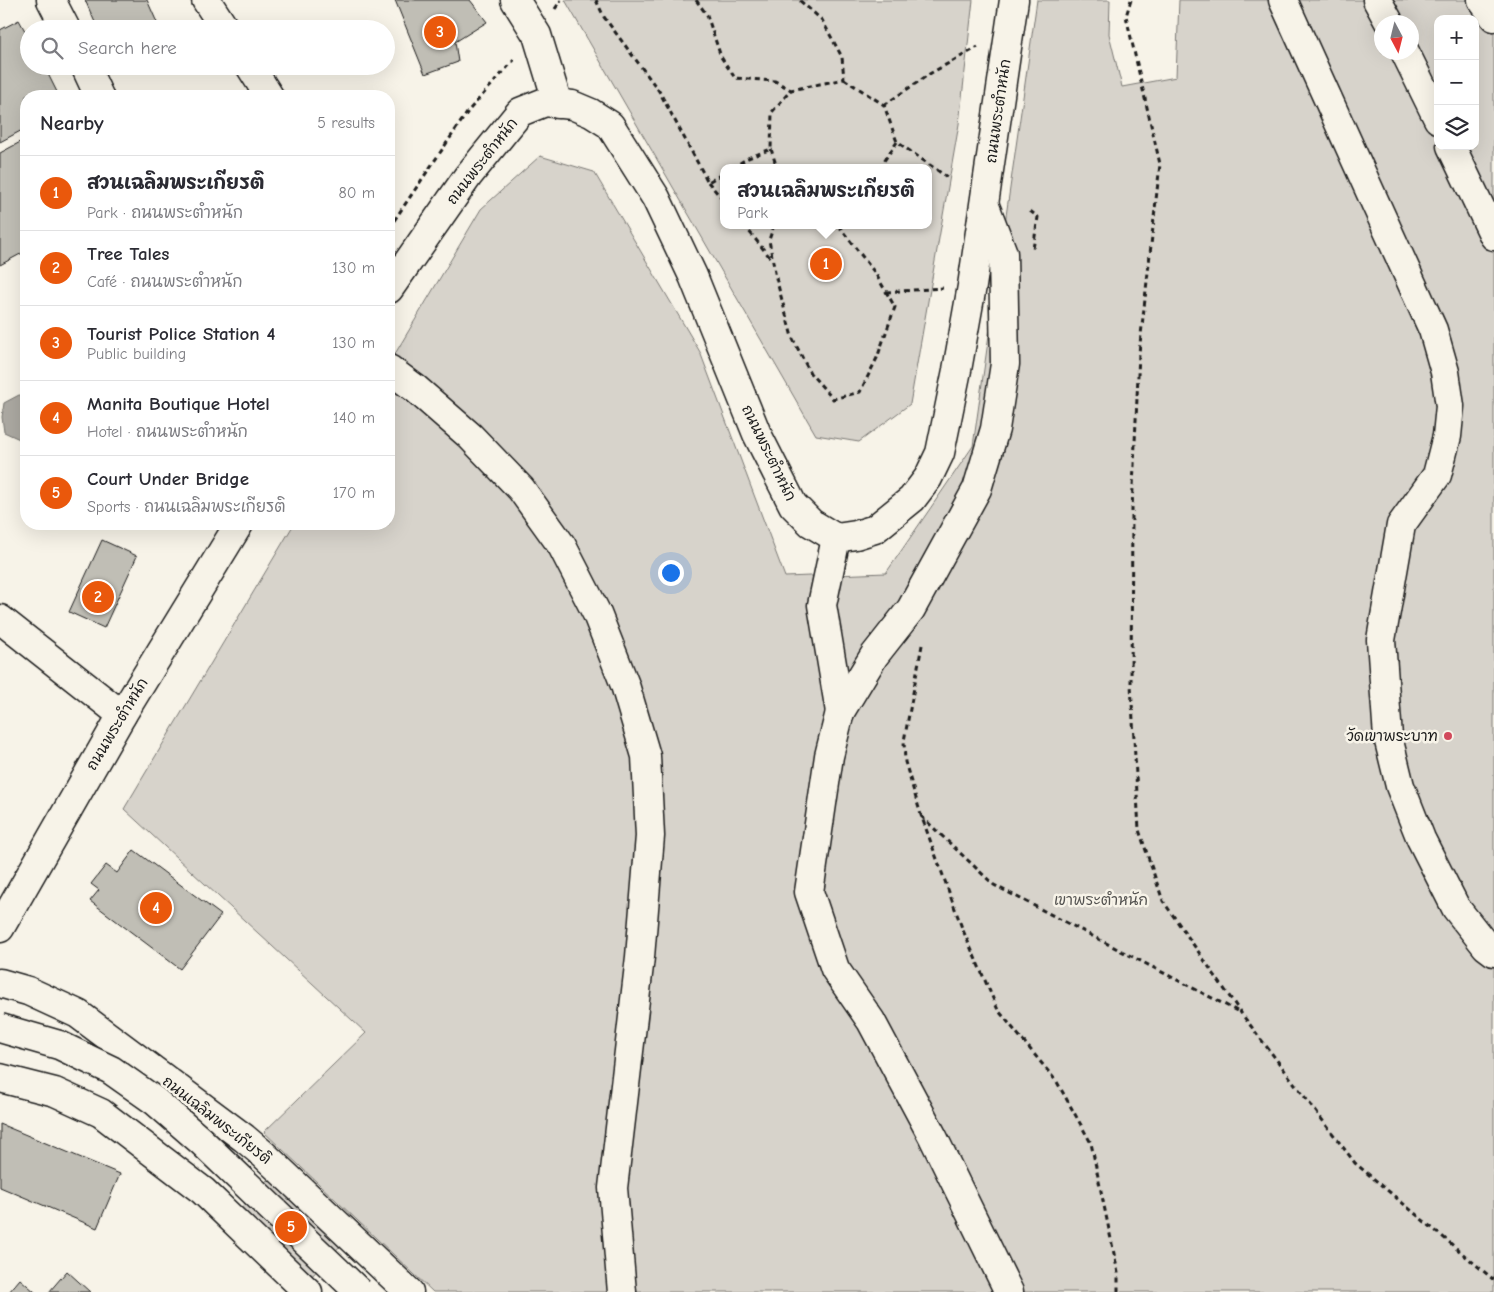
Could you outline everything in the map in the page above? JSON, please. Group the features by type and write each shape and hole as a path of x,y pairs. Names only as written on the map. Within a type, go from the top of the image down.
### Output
{"street":[{"path":"51,0 61,20"},
{"path":"206,0 219,20"},
{"path":"515,0 537,35 558,104"},
{"name":"ถนนพระตำหนัก","path":"395,279 468,176 520,112 544,102 572,105 591,113 610,125 656,198 693,276 757,434 794,505 811,523 836,538 856,535 875,529 912,499 928,478 940,453 958,370 972,286 1014,0"},
{"path":"1283,0 1433,330 1445,372 1450,406 1447,436 1437,475 1401,525 1384,620 1381,640 1388,736 1400,786 1421,839 1456,908 1486,946 1494,952"},
{"path":"1377,0 1385,15"},
{"path":"1482,0 1494,17"},
{"path":"1409,60 1434,111"},
{"path":"89,75 97,90"},
{"path":"256,75 266,90"},
{"path":"1453,150 1494,236"},
{"path":"985,206 1003,253 1005,364 995,430 977,489 911,608 874,656 840,712 829,756 809,892 836,969 871,1021 932,1136 1009,1292"},
{"path":"395,374 470,436 521,489 562,546 597,614 622,676 646,756 650,836 640,957 613,1188 622,1292"},
{"name":"ถนนพระตำหนัก","path":"0,928 122,715 235,530"},
{"path":"836,538 822,605 840,712"},
{"path":"0,619 122,715"},
{"name":"ถนนเฉลิมพระเกียรติ","path":"0,983 28,992 78,1014 244,1138 409,1292"},
{"path":"0,1028 59,1045 111,1070 156,1101 359,1292"},
{"path":"0,1078 55,1092 101,1113 203,1191 308,1292"},
{"path":"203,1191 204,1173 210,1157 225,1144 244,1138"}],"path":[{"path":"395,219 470,110 537,35 560,0"},
{"path":"596,0 604,16 659,91 708,182 720,196"},
{"path":"696,0 707,15 721,57 735,78 775,81 791,90"},
{"path":"800,0 822,20 842,57 844,79"},
{"path":"1131,0 1126,16 1160,164 1139,353 1132,510 1131,684 1139,830 1163,901 1241,1013 1356,1163 1494,1280"},
{"path":"884,105 931,73 1010,30"},
{"path":"776,164 770,148 772,112 791,90 844,79 884,105 897,142 928,164"},
{"path":"881,164 897,142"},
{"path":"738,164 770,148"},
{"path":"932,166 947,177"},
{"path":"708,182 720,174"},
{"path":"1030,211 1038,217 1032,256"},
{"path":"747,229 773,260"},
{"path":"773,229 769,240 776,278 792,337 810,373 833,398 860,392 877,358 895,306 875,273 841,229"},
{"path":"886,292 972,286"},
{"path":"925,640 921,647 904,741 906,762 921,815 962,928 998,1010 1056,1082 1091,1143 1118,1273 1118,1292"},
{"path":"921,815 994,885 1241,1013"}],"green space":[{"path":"565,0 973,0 959,124 910,404 859,442 816,435"},
{"name":"เขาพระตำหนัก","path":"1037,0 1110,0 1109,34 1122,87 1176,77 1179,0 1494,0 1494,1292 433,1292 264,1132 366,1033 124,809 290,530 395,530 395,354 481,209 540,156 594,172 700,352 785,577 886,573 973,446"},
{"path":"271,1176 342,1244 310,1278 239,1209"}],"shaded area":[{"path":"20,395 20,439 4,432 2,417 4,403"}],"building":[{"path":"85,0 147,0 156,20 94,20"},
{"path":"395,0 470,0 487,22 455,42 458,62 425,74"},
{"path":"19,20 20,75 48,75 56,90 20,90 20,131 0,142 0,30"},
{"path":"20,142 20,254 0,265 0,153"},
{"path":"102,540 137,556 104,628 69,612"},
{"path":"134,850 221,915 180,969 90,901 99,890 91,884 106,865 117,873"},
{"path":"0,1124 120,1174 97,1228 0,1187"},
{"path":"67,1271 90,1292 49,1292"},
{"path":"20,1279 35,1292 9,1292"}],"place":[{"name":"Tourist Police Station 4","path":"440,32"},
{"name":"สวนเฉลิมพระเกียรติ","path":"826,264"},
{"name":"Tree Tales","path":"98,597"},
{"name":"วัดเขาพระบาท","path":"1448,736"},
{"name":"Manita Boutique Hotel","path":"156,908"},
{"name":"Court Under Bridge","path":"291,1227"}]}
